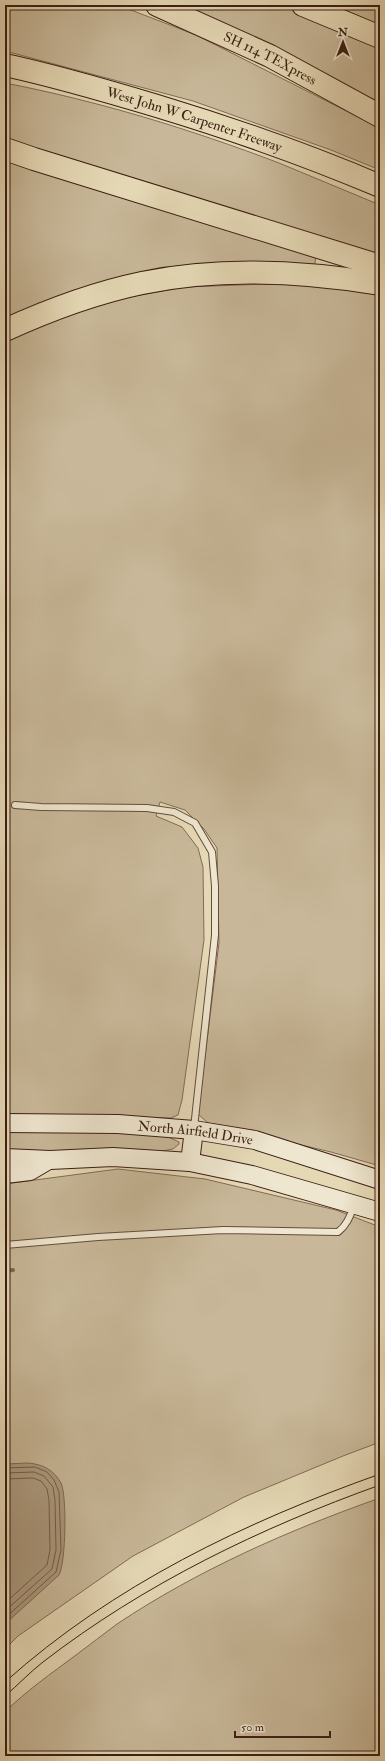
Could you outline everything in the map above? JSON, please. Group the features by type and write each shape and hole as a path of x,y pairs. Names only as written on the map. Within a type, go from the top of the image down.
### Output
{"highway":[{"name":"SH 114 TEXpress","path":"157,5 270,56 380,116"},
{"path":"303,5 380,37"},
{"name":"West John W Carpenter Freeway","path":"5,65 102,89 229,128 380,186"},
{"path":"5,149 380,266"},
{"path":"5,330 38,315 86,297 142,283 190,275 242,272 311,275 380,284"}],"main road":[{"name":"North Airfield Drive","path":"5,1123 118,1124 194,1130 255,1140 380,1180"},
{"path":"190,1162 194,1130"},
{"name":"North Airfield Drive","path":"5,1158 50,1160 113,1157 190,1162 252,1175 380,1212"},
{"path":"5,1174 30,1171 50,1160"}],"lane":[{"path":"15,805 148,808 174,812 195,823 212,852 215,886 215,935 194,1130"},
{"path":"5,1245 98,1237 223,1230 338,1232 344,1228 354,1205"}],"shaded area":[{"path":"5,5 118,5 196,35 380,128 380,170 331,150 193,101 5,51"},
{"path":"175,5 288,5 312,14 380,45 380,108"},
{"path":"329,5 380,5 380,26"},
{"path":"5,83 75,98 178,127 279,163 380,205 380,260 74,163 5,137"},
{"path":"5,158 316,256 314,270 162,274 39,303 5,323 5,288 10,285 5,271"},
{"path":"295,283 380,294 380,1166 331,1152 208,1123 198,1114 219,943 217,848 204,829 185,810 160,802 156,816 182,827 198,848 203,867 204,940 182,1100 178,1115 171,1118 5,1114 5,341 91,304 185,287"},
{"path":"5,1130 160,1133 179,1142 179,1144 173,1149 157,1152 5,1151"},
{"path":"118,1169 205,1179 336,1210 380,1227 380,1442 244,1497 133,1556 18,1636 5,1649 5,1184"},
{"path":"380,1498 380,1756 5,1756 5,1712 39,1682 117,1624 179,1586 245,1553 346,1510"}],"water":[{"path":"28,1463 47,1468 58,1478 61,1483 65,1514 63,1557 59,1575 5,1624 5,1464"}],"waterway":[{"path":"5,1271 13,1270"}],"tram line":[{"path":"5,1682 47,1647 90,1615 136,1586 182,1560 230,1535 280,1513 380,1474"},
{"path":"5,1696 38,1666 82,1634 121,1607 162,1583 247,1539 380,1485"}]}
